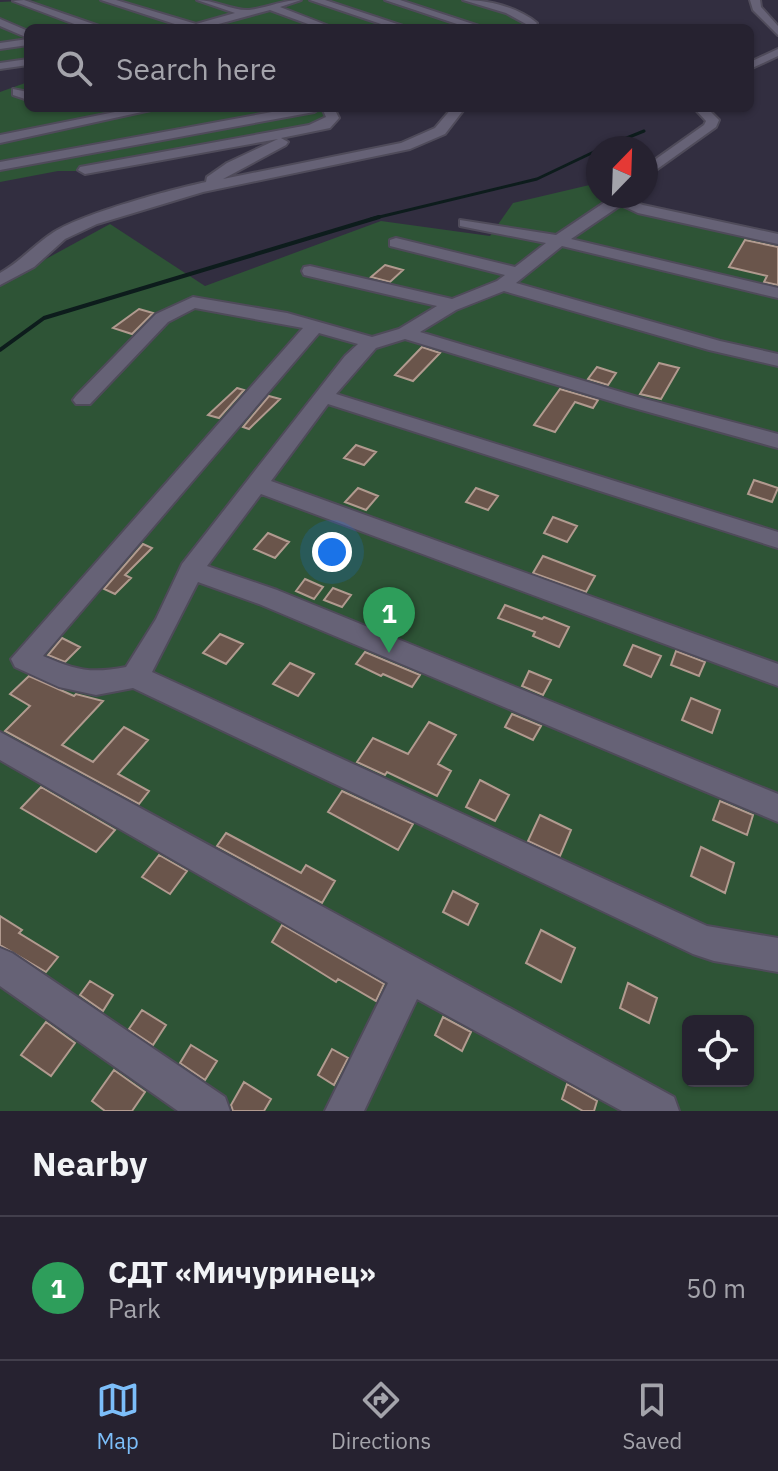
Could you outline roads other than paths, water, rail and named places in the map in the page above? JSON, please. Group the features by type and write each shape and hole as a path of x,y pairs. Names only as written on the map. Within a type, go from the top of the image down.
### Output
{"street":[{"path":"0,2 36,0"},
{"path":"106,0 181,24"},
{"path":"202,0 245,13"},
{"path":"207,24 296,0"},
{"path":"315,0 391,24"},
{"path":"390,0 467,24"},
{"path":"468,0 523,16 531,24"},
{"path":"755,0 756,8 778,32"},
{"path":"18,1 84,24"},
{"path":"270,7 318,24"},
{"path":"761,13 778,17"},
{"path":"227,18 243,24"},
{"path":"4,26 24,34"},
{"path":"0,46 24,43"},
{"path":"754,64 778,52"},
{"path":"0,68 22,63"},
{"path":"65,112 85,121"},
{"path":"2,136 133,112"},
{"path":"0,166 292,112"},
{"path":"85,170 310,129 325,125 333,118 330,112"},
{"path":"0,280 28,264 59,236 92,221 200,188 405,146 440,131 456,112"},
{"path":"658,165 701,135 713,120 704,112"},
{"path":"200,188 232,166 310,129"},
{"path":"658,173 680,157 681,149"},
{"path":"135,677 167,622 191,570 352,360 373,343 405,333 454,305 510,279 576,227 610,208"},
{"path":"638,208 778,239"},
{"path":"465,223 561,241 778,293"},
{"path":"396,243 716,346 778,360"},
{"path":"310,271 454,305"},
{"path":"83,400 162,318 193,302 315,326 373,343"},
{"path":"315,326 24,659 69,679 96,684 135,677 705,942 733,950 760,949 778,955"},
{"path":"405,333 634,402 778,441"},
{"path":"325,397 778,540"},
{"path":"256,484 778,675"},
{"path":"191,570 268,597 778,808"},
{"path":"0,745 410,976 660,1111"},
{"path":"0,965 211,1111"},
{"path":"344,1111 410,976"}],"waterway":[{"path":"632,136 644,131"},
{"path":"378,217 537,179 586,156"},
{"path":"0,350 44,318 378,217"},
{"path":"371,219 378,217"}],"place":[{"name":"СДТ «Мичуринец»","path":"389,653"}]}
